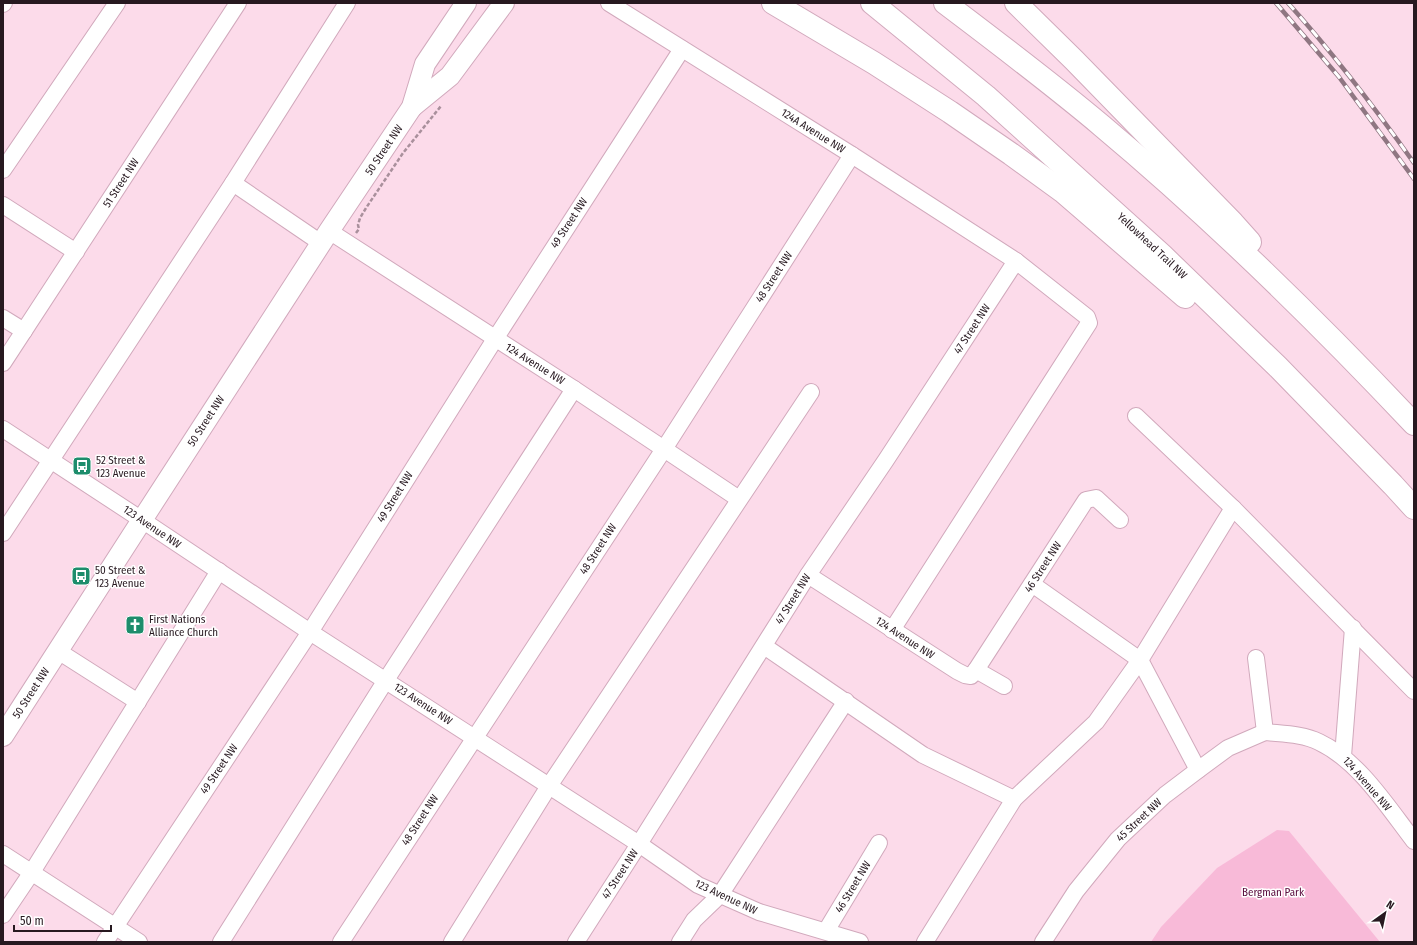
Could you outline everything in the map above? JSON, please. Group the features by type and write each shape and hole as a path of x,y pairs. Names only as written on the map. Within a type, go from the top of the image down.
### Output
{"highway":[{"path":"773,3 874,63 1012,154 1062,191 1218,326 1277,366"},
{"name":"Yellowhead Trail NW","path":"872,3 986,96 1162,255 1277,366 1414,508"},
{"path":"945,3 1028,65 1103,126 1166,181 1358,364"},
{"path":"1016,3 1234,223 1358,364 1414,424"}],"main road":[{"name":"50 Street NW","path":"3,736 325,237 412,107 425,64 466,3"},
{"name":"50 Street NW","path":"412,107 450,76 504,3"}],"street":[{"path":"3,170 116,3"},
{"name":"51 Street NW","path":"3,363 238,3"},
{"path":"3,533 233,182 347,3"},
{"name":"124A Avenue NW","path":"608,3 852,155 1016,261 1087,317 1089,323 892,630"},
{"name":"49 Street NW","path":"105,942 310,632 495,339 682,49"},
{"name":"48 Street NW","path":"341,942 664,449 852,155"},
{"name":"124 Avenue NW","path":"233,182 325,237 350,244 574,389 739,499"},
{"path":"3,205 76,252"},
{"name":"47 Street NW","path":"576,942 808,575 886,460 1016,261"},
{"path":"3,318 24,332"},
{"path":"221,942 386,680 574,389"},
{"path":"452,942 549,786 811,392"},
{"path":"1136,416 1233,508 1414,691"},
{"name":"123 Avenue NW","path":"3,430 142,520 310,632 639,844 698,885 759,912 818,934 860,942"},
{"name":"46 Street NW","path":"976,670 1086,500 1096,498 1120,520"},
{"path":"925,942 1014,799 1096,722 1140,660 1233,508"},
{"path":"3,915 32,872 218,571"},
{"name":"124 Avenue NW","path":"808,575 892,630 965,675 971,676 976,670"},
{"path":"1032,584 1140,660 1198,770"},
{"path":"1343,756 1352,628"},
{"path":"764,646 923,755 1014,799"},
{"path":"58,651 138,702"},
{"path":"1256,658 1266,732"},
{"path":"976,670 1004,686"},
{"path":"680,942 694,920 720,895 846,701"},
{"name":"124 Avenue NW","path":"1266,732 1299,736 1319,741 1343,756 1373,788 1414,840"},
{"name":"45 Street NW","path":"1043,942 1076,891 1118,839 1165,795 1228,748 1266,732"},
{"name":"46 Street NW","path":"818,934 879,842"},
{"path":"3,854 139,942"}],"path":[{"path":"350,244 359,229 358,225 360,218 366,208 403,153 442,105"}],"green space":[{"name":"Bergman Park","path":"1277,830 1289,831 1380,942 1151,942 1161,927 1217,868"}],"railway":[{"path":"1276,3 1339,77 1414,179"},
{"path":"1288,3 1353,81 1414,163"}],"place":[{"name":"52 Street & 123 Avenue","path":"82,466"},
{"name":"50 Street & 123 Avenue","path":"81,576"},
{"name":"First Nations Alliance Church","path":"135,625"}]}
